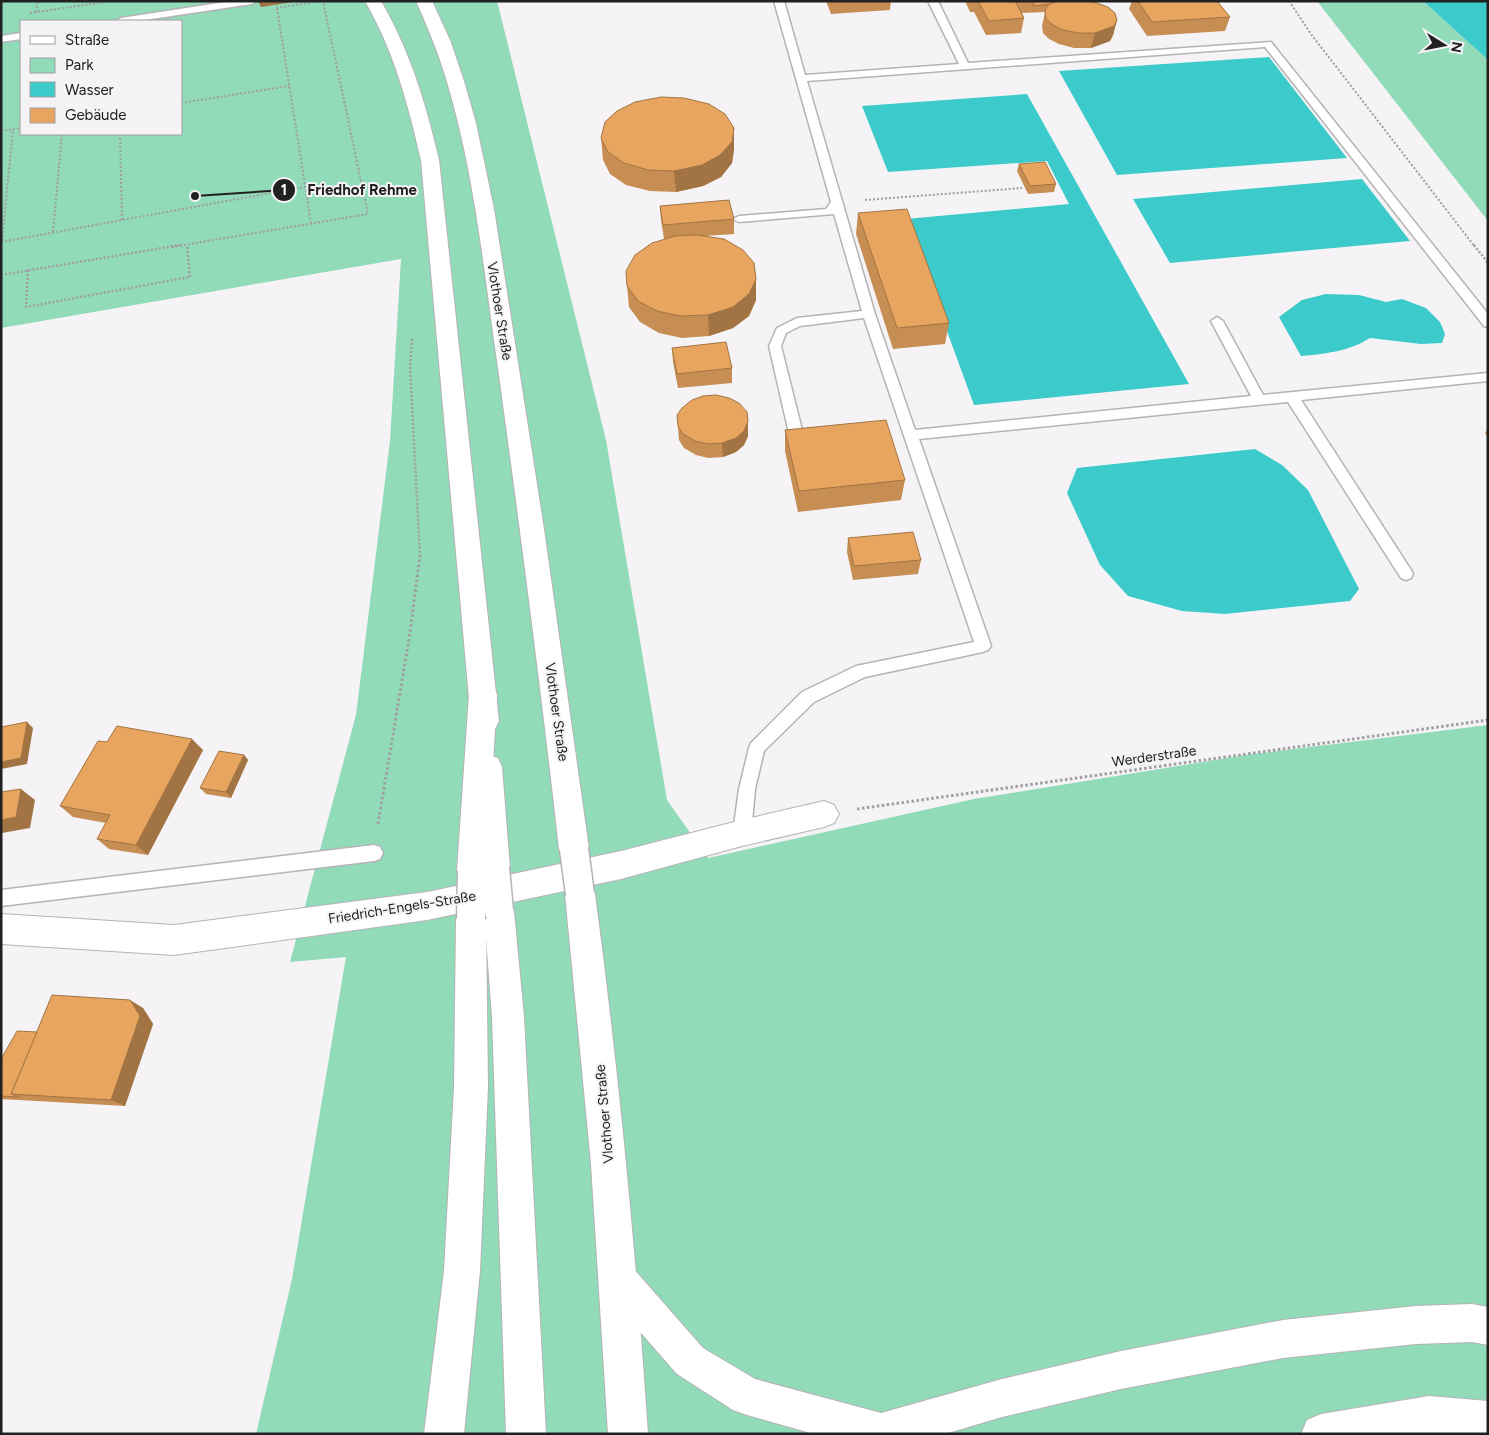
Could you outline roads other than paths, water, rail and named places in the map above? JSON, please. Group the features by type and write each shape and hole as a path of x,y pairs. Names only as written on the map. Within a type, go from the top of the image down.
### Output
{"main road":[{"path":"374,1 402,58 415,95 430,160 483,694 485,915 471,1087 463,1252 444,1434"},
{"name":"Vlothoer Straße","path":"424,1 448,56 469,132 480,188 520,442 594,1006 620,1280 628,1434"},
{"name":"Friedrich-Engels-Straße","path":"1,929 174,940 427,906 621,865 742,833 824,814"},
{"path":"485,915 508,1017 526,1434"},
{"path":"620,1280 690,1361 747,1396 878,1433 1002,1398 1121,1370 1283,1339 1416,1325 1472,1323 1488,1326"},
{"path":"1321,1434 1429,1415 1488,1421"}],"lane":[{"path":"128,20 252,1"},
{"path":"742,833 747,789 757,748 808,697 862,671 983,646 869,314 779,1"},
{"path":"933,1 965,66"},
{"path":"1,40 20,36"},
{"path":"802,78 1268,44 1488,323"},
{"path":"739,219 830,212 836,203"},
{"path":"798,442 775,346 781,331 797,322 869,314"},
{"path":"1217,321 1259,399"},
{"path":"910,435 1488,377"},
{"path":"1292,397 1406,574"},
{"path":"1,898 374,853"}],"water":[{"path":"1423,1 1488,1 1488,60"},
{"path":"1269,57 1347,158 1117,175 1059,71"},
{"path":"1027,94 1189,384 974,405 906,219 1069,204 1047,161 888,172 862,106"},
{"path":"1362,179 1410,241 1170,263 1133,199"},
{"path":"1326,294 1359,295 1386,302 1402,299 1426,308 1440,322 1445,334 1442,343 1421,344 1370,338 1346,349 1301,356 1279,317 1302,300"},
{"path":"1255,449 1282,465 1308,490 1359,589 1350,601 1225,614 1182,611 1128,596 1100,565 1067,493 1077,468"}],"place":[{"name":"Friedhof Rehme","path":"195,196"}]}
